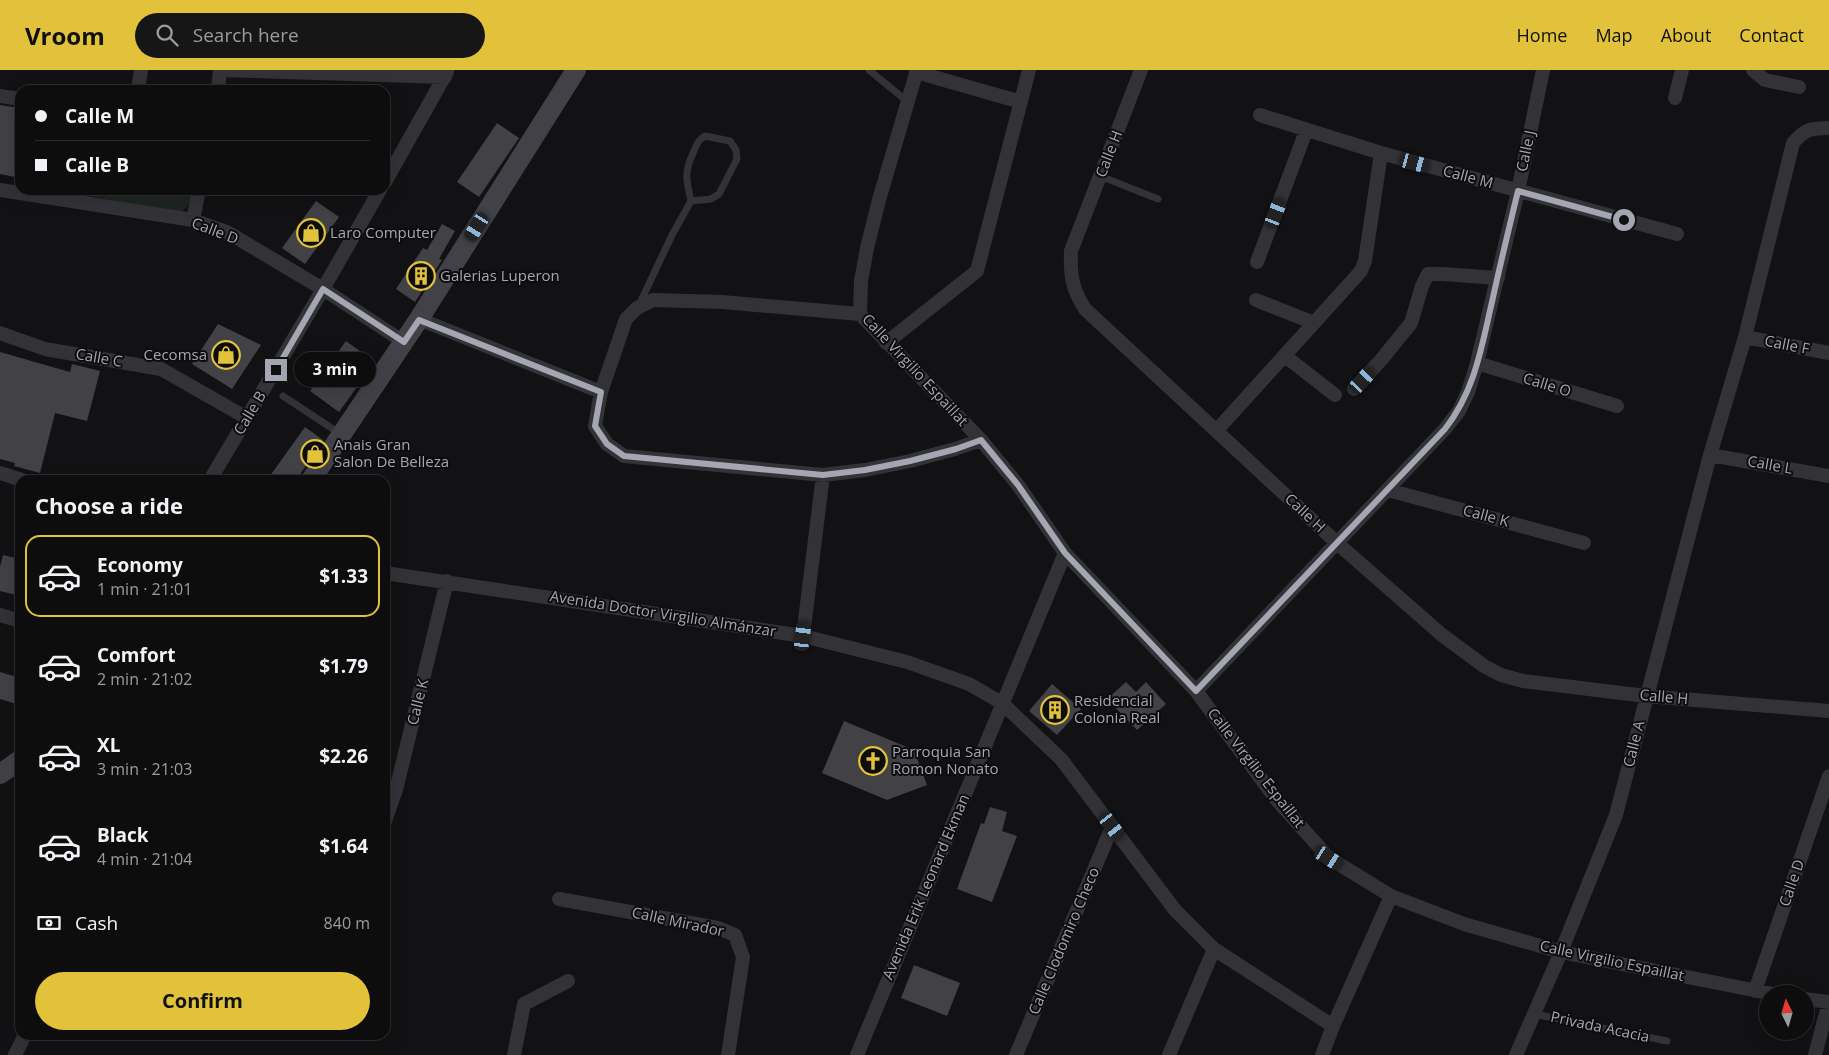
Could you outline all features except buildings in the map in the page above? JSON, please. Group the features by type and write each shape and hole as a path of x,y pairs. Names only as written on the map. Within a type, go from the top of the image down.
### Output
{"main road":[{"path":"314,475 419,320 576,70"},
{"path":"0,774 15,764"}],"street":[{"path":"139,85 141,70"},
{"path":"218,85 220,70 446,74 390,173"},
{"path":"886,343 977,271 1029,70"},
{"name":"Calle H","path":"1141,70 1070,251 1070,270 1075,293 1085,309 1337,543 1442,635 1484,666 1501,675 1523,681 1646,696 1829,711"},
{"name":"Calle J","path":"1196,691 1388,490 1445,429 1458,411 1468,392 1477,363 1518,191 1543,70"},
{"path":"1675,98 1682,70"},
{"path":"1753,70 1764,80 1799,88"},
{"path":"917,71 1021,102"},
{"name":"Calle Virgilio Espaillat","path":"917,71 879,200 867,248 861,281 860,314 981,440 1018,485 1065,553 1196,691 1276,799 1329,858 1391,896 1464,924 1561,952 1759,992"},
{"path":"0,96 15,98"},
{"name":"Calle M","path":"1260,115 1380,153 1677,234"},
{"name":"Calle A","path":"1516,1055 1561,952 1616,815 1710,455 1745,336 1793,143 1812,128 1829,128"},
{"path":"1257,262 1306,131"},
{"path":"1217,430 1361,271 1365,261 1380,153"},
{"name":"Calle D","path":"0,190 15,192"},
{"name":"Calle D","path":"32,195 194,220 227,232 323,289 404,342"},
{"path":"194,220 198,195"},
{"name":"Calle B","path":"213,475 377,195"},
{"path":"1354,389 1411,323 1422,286 1428,274 1498,278"},
{"path":"860,314 722,302 653,300 637,308 626,319 601,392 595,426 607,444 624,456 823,475 865,470 910,461 956,449 981,440"},
{"path":"1256,300 1314,323"},
{"path":"419,320 601,392"},
{"name":"Calle C","path":"0,334 45,349 161,369 247,418"},
{"name":"Calle F","path":"1745,336 1829,352"},
{"path":"1285,356 1335,395"},
{"name":"Calle O","path":"1477,363 1617,406"},
{"name":"Calle L","path":"1710,455 1829,476"},
{"path":"0,474 15,478"},
{"path":"803,636 823,475"},
{"name":"Calle K","path":"1388,490 1584,542"},
{"name":"Avenida Erik Leonard Ekman","path":"857,1055 1065,553"},
{"name":"Avenida Doctor Virgilio Almánzar","path":"390,574 803,636 908,662 970,684 1002,703 1061,759 1175,910 1214,949 1333,1026"},
{"name":"Calle K","path":"390,802 396,790 447,581"},
{"path":"0,615 15,620"},
{"name":"Calle D","path":"1755,991 1829,776"},
{"name":"Calle Clodomiro Checo","path":"1016,1055 1112,826"},
{"path":"1322,1055 1391,896"},
{"name":"Calle Mirador","path":"559,899 718,928 735,935 742,957 728,1055"},
{"path":"1169,1055 1214,949"},
{"path":"514,1055 524,1004 568,981"},
{"path":"1814,1000 1829,1002 1815,1055"},
{"path":"16,1055 23,1040"}],"lane":[{"path":"869,70 908,102"},
{"path":"637,308 672,235 691,201 687,186 687,166 699,140 705,136 730,141 736,150 737,160 719,194 711,199 691,201"},
{"path":"1100,176 1158,199"},
{"path":"283,396 342,434"},
{"name":"Privada Acacia","path":"1534,1014 1667,1041"}],"shaded area":[{"path":"83,195 192,195 189,204 178,213"}],"place":[{"name":"Laro Computer","path":"311,233"},
{"name":"Galerias Luperon","path":"421,276"},
{"name":"Cecomsa","path":"226,355"},
{"name":"Anais Gran Salon De Belleza","path":"315,454"},
{"name":"Residencial Colonia Real","path":"1055,710"},
{"name":"Parroquia San Romon Nonato","path":"873,761"}],"route":[{"path":"276,370 323,289 404,342 419,320 601,392 595,426 607,444 624,456 823,475 865,470 910,461 956,449 981,440 1018,485 1065,553 1196,691 1445,429 1458,411 1468,392 1477,363 1518,191 1624,220"}]}
